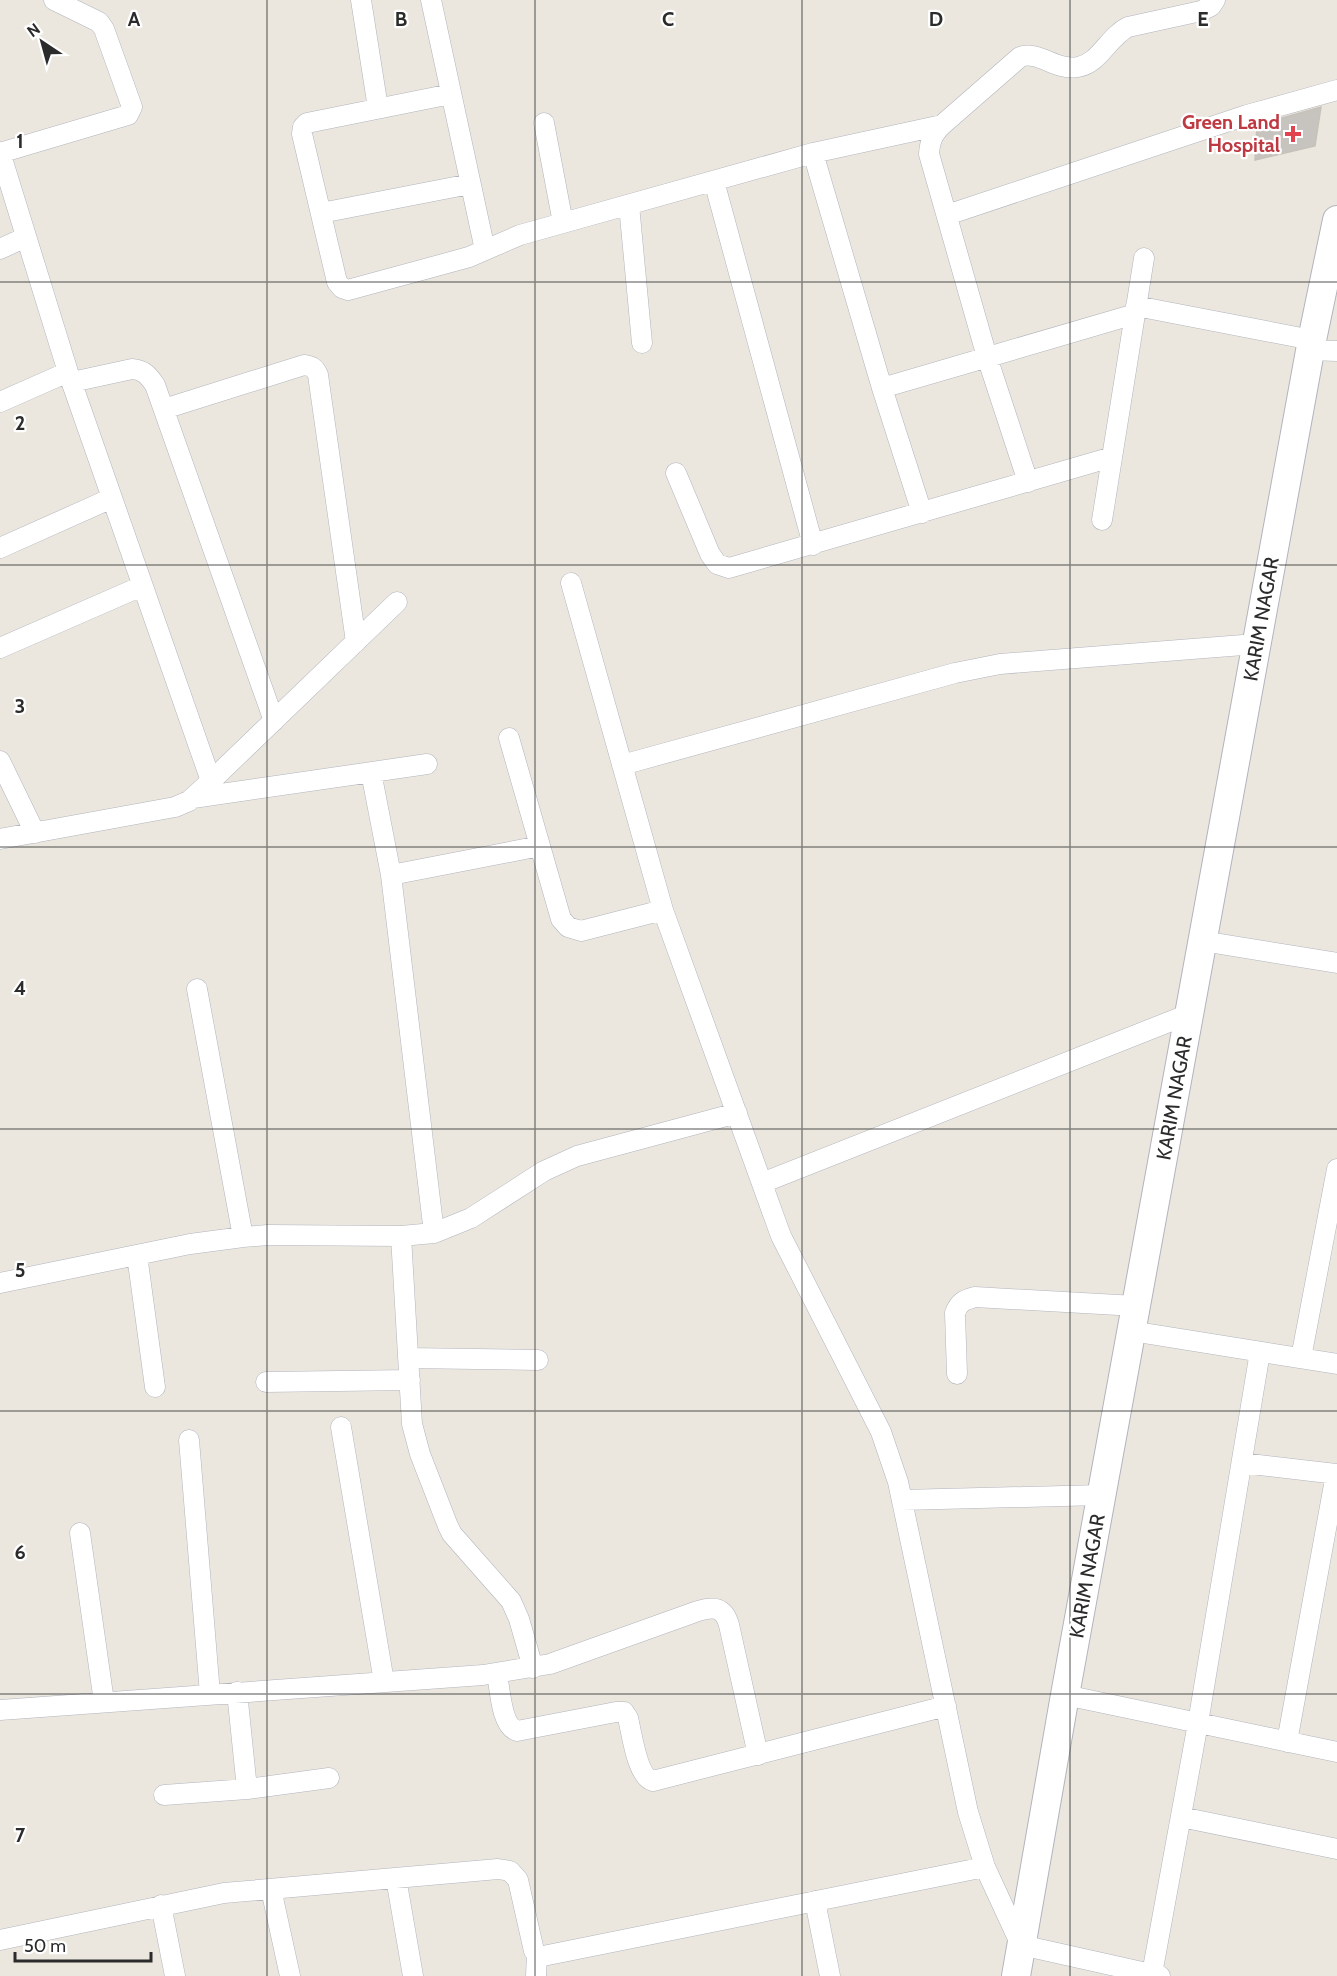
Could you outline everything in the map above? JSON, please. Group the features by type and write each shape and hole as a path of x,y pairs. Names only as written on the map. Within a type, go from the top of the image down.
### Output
{"street":[{"path":"54,0 93,18 104,29 132,107 131,112 128,115 0,153 70,377 210,781"},
{"path":"361,0 378,108"},
{"path":"431,0 485,250"},
{"path":"1028,482 987,357 929,154 930,143 934,133 942,125 1020,57 1032,55 1064,68 1078,67 1091,63 1119,32 1128,27 1201,11 1211,6 1215,0"},
{"path":"947,215 1247,115 1337,90"},
{"path":"451,94 307,123 303,127 302,134 321,213 338,282 342,288 348,290 469,257 520,236 813,153 942,125"},
{"path":"544,123 563,223"},
{"path":"813,153 882,388 922,513"},
{"path":"714,181 813,545"},
{"path":"321,213 470,184"},
{"path":"629,205 642,343"},
{"name":"KARIM NAGAR","path":"1016,1976 1256,644 1320,347 1337,220"},
{"path":"0,249 26,237"},
{"path":"1102,520 1144,258"},
{"path":"882,388 1136,310 1320,347"},
{"path":"164,409 304,365 316,370 356,642"},
{"path":"0,402 70,377 132,369 142,370 155,385 274,721"},
{"path":"676,473 710,554 717,564 729,568 1112,458"},
{"path":"0,548 112,498"},
{"path":"571,583 663,910 762,1183 790,1255 881,1432 890,1456 902,1500 968,1812 985,1867 1021,1945 1156,1975 1260,1352"},
{"path":"0,648 142,586"},
{"path":"0,838 182,805 193,798 397,602"},
{"path":"622,765 955,673 1000,664 1256,644"},
{"path":"509,738 561,919 568,927 581,931 663,910"},
{"path":"0,760 35,833"},
{"path":"193,798 427,764"},
{"path":"371,772 391,875 434,1233"},
{"path":"391,875 540,846"},
{"path":"1202,941 1337,963"},
{"path":"197,989 243,1237"},
{"path":"762,1183 1189,1014"},
{"path":"0,1283 216,1240 268,1235 401,1236 434,1233 471,1218 560,1163 577,1156 737,1113"},
{"path":"1301,1358 1337,1168"},
{"path":"401,1236 414,1435 452,1534 511,1601 519,1619 533,1668"},
{"path":"137,1255 154,1387"},
{"path":"957,1374 955,1313 958,1305 975,1296 1133,1319 1260,1352 1337,1364"},
{"path":"408,1358 538,1360"},
{"path":"266,1382 410,1380"},
{"path":"341,1427 384,1682"},
{"path":"189,1440 210,1694"},
{"path":"1242,1463 1336,1474 1287,1742"},
{"path":"902,1500 1101,1496"},
{"path":"80,1533 104,1702"},
{"path":"0,1710 384,1682 533,1668 567,1659 698,1611 717,1608 723,1611 729,1625 758,1755"},
{"path":"497,1673 506,1719 512,1729 518,1731 624,1712 628,1718 641,1771 647,1780 658,1781 945,1706"},
{"path":"237,1692 248,1789"},
{"path":"1065,1695 1337,1752"},
{"path":"164,1796 248,1789 329,1778"},
{"path":"1181,1817 1337,1849"},
{"path":"537,1954 543,1956 985,1867"},
{"path":"0,1940 215,1895 498,1869 510,1871 515,1875 520,1886 533,1947 537,1954 536,1976"},
{"path":"396,1878 413,1976"},
{"path":"271,1889 290,1976"},
{"path":"815,1901 830,1976"},
{"path":"161,1905 175,1976"}],"building":[{"path":"1321,107 1315,146 1255,160 1257,125"}],"place":[{"name":"Green Land Hospital","path":"1293,134"}]}
